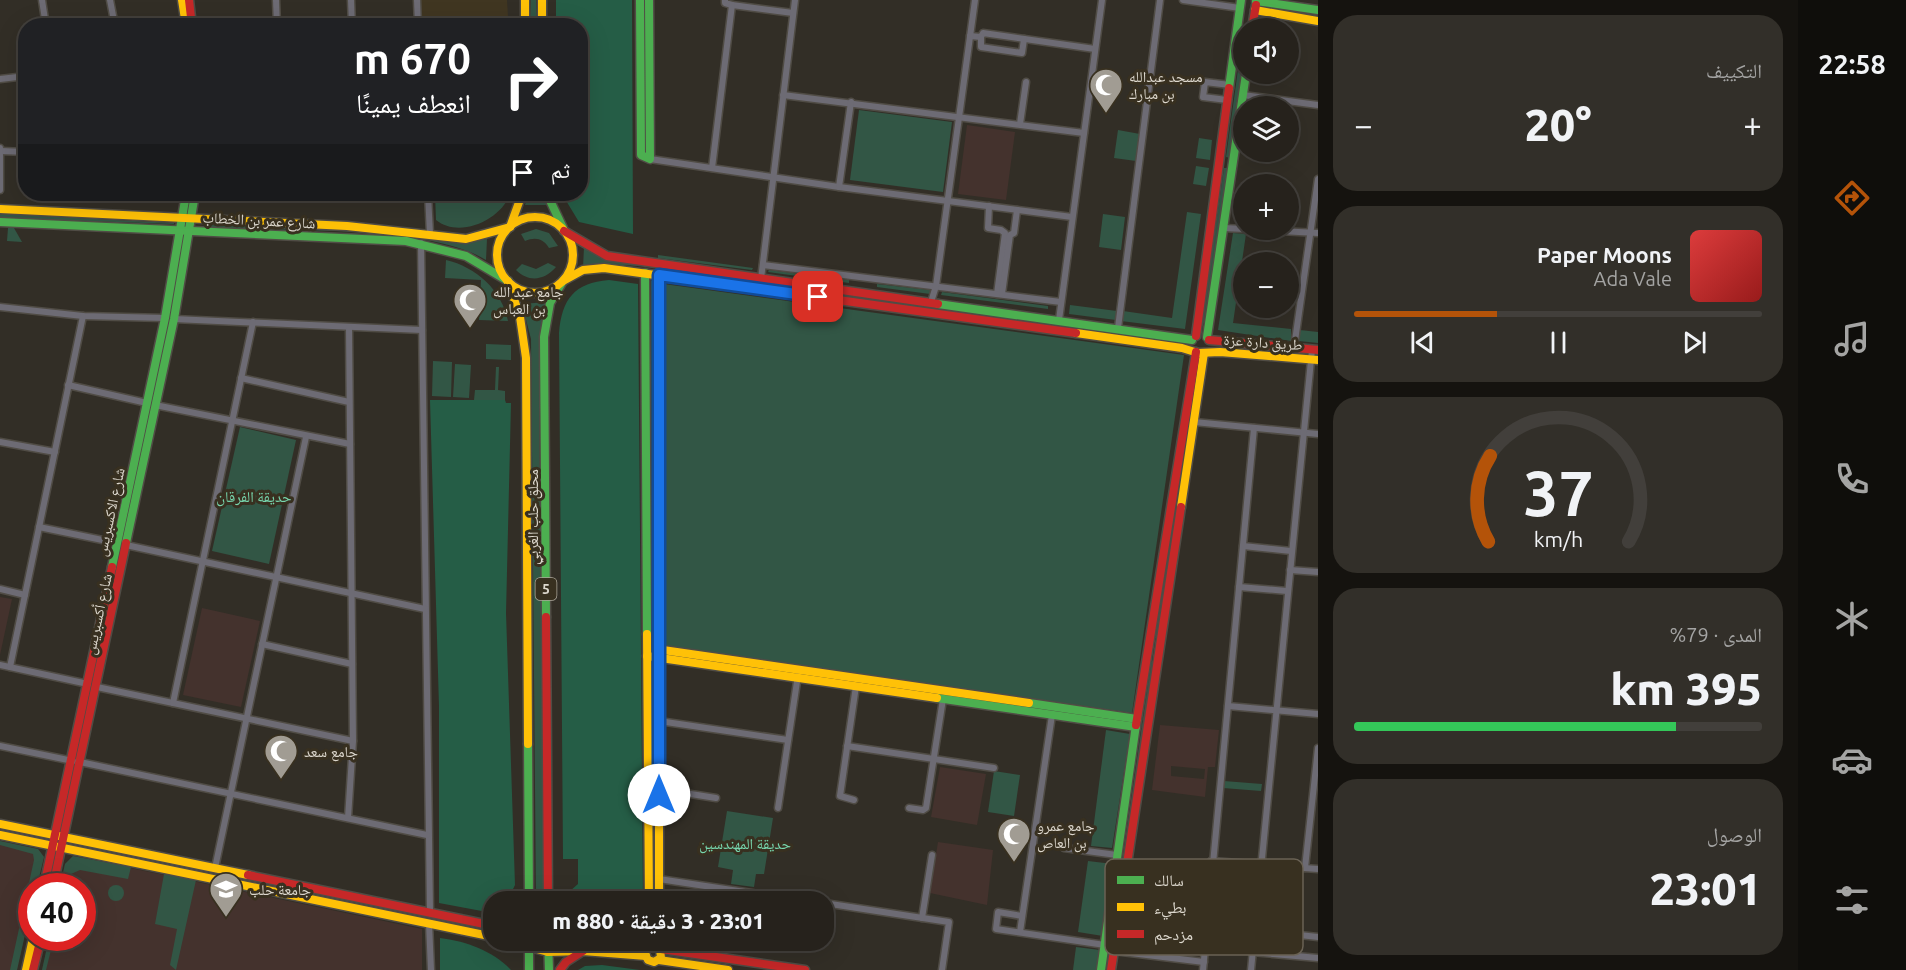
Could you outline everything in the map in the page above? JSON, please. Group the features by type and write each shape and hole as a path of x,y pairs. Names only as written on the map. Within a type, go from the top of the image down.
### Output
{"main road":[{"path":"182,0 185,18"},
{"path":"189,0 191,18"},
{"path":"525,0 525,18"},
{"path":"542,0 542,18"},
{"path":"640,0 641,155 642,159 650,159 649,0"},
{"path":"1254,18 1256,0 1318,10"},
{"path":"1127,859 1194,423 1200,352 1194,338 1221,162 1240,4"},
{"path":"1255,10 1318,21"},
{"path":"1116,859 1147,648 1200,352 1208,338 1245,84"},
{"path":"1221,162 1233,164"},
{"path":"151,404 191,230 187,201"},
{"path":"170,318 181,230 188,219 193,201"},
{"path":"519,201 510,227 501,239 498,254 500,269 508,281 519,289 532,293 546,291 563,281 570,269 573,256 571,243 550,201"},
{"name":"شارع عمر بن الخطاب","path":"0,208 347,226 466,240 510,227"},
{"path":"510,227 523,220 538,218 552,222 607,256 1118,328 1294,348 1315,355"},
{"name":"شارع عمر بن الخطاب","path":"0,223 191,230 421,243 466,256 508,281"},
{"name":"طريق دارة عزة","path":"563,281 583,270 604,268 1200,352 1315,355"},
{"path":"645,273 649,891"},
{"path":"659,275 659,891"},
{"name":"محلق حلب الغربي","path":"508,281 520,316 526,358 530,891"},
{"name":"محلق حلب الغربي","path":"549,891 544,337 550,303 563,281"},
{"name":"شارع أكسبريس","path":"76,762 151,404"},
{"path":"1147,648 1158,650"},
{"path":"647,652 1136,723"},
{"path":"648,754 659,755"},
{"path":"48,873 60,836 76,762"},
{"path":"0,824 483,924"},
{"path":"648,831 659,831"},
{"path":"0,835 483,935"},
{"path":"54,873 57,846"},
{"path":"528,891 530,886"},
{"path":"1101,970 1105,945"},
{"path":"26,970 30,951"},
{"path":"33,970 38,951"},
{"path":"529,951 529,970"},
{"path":"549,970 548,952 583,951"},
{"path":"560,970 566,962 583,951"},
{"path":"648,951 650,961 658,964 729,970 733,959"},
{"path":"688,951 805,970"},
{"path":"1111,970 1113,955"}],"street":[{"path":"42,0 45,18"},
{"path":"110,0 113,18"},
{"path":"276,0 277,18"},
{"path":"351,0 352,18"},
{"path":"417,0 418,18"},
{"path":"725,0 725,3 732,5 793,14"},
{"path":"761,279 795,0"},
{"path":"931,302 936,286 975,0"},
{"path":"1059,320 1102,0"},
{"path":"1118,328 1160,0"},
{"path":"1183,0 1240,4"},
{"path":"712,168 732,5"},
{"path":"1024,39 1022,53 981,47 983,33 1095,49"},
{"path":"970,36 981,37"},
{"path":"0,79 18,77"},
{"path":"1020,124 1026,82"},
{"path":"1227,100 1203,97 1205,82 1230,85"},
{"path":"783,95 1084,133"},
{"path":"1243,95 1318,105"},
{"path":"839,188 851,102"},
{"path":"0,190 0,150 18,151"},
{"path":"650,159 839,188 1072,218"},
{"path":"1294,348 1315,233 1318,179"},
{"path":"428,201 430,234"},
{"path":"989,206 988,228 1005,233 999,294"},
{"path":"999,294 1010,235 1014,233 1017,210"},
{"path":"1224,228 1233,228"},
{"path":"1299,232 1315,233"},
{"path":"421,243 427,835 430,912"},
{"path":"763,265 1061,302"},
{"path":"0,308 83,316 422,330"},
{"path":"10,668 83,316"},
{"path":"173,703 253,322"},
{"path":"348,818 353,741 349,328"},
{"path":"1261,859 1303,432 1315,355"},
{"path":"241,378 350,402"},
{"path":"68,385 306,437 350,444"},
{"path":"1194,423 1318,434"},
{"path":"1211,859 1254,428"},
{"path":"215,868 306,437"},
{"path":"0,442 55,452"},
{"path":"39,527 425,609"},
{"path":"1243,546 1291,551"},
{"path":"1290,570 1318,572"},
{"path":"1239,587 1287,591"},
{"path":"0,589 25,595"},
{"path":"262,644 352,664"},
{"path":"0,665 353,741"},
{"path":"778,808 798,674"},
{"path":"854,800 840,796 856,682"},
{"path":"909,808 923,810 926,808 944,695"},
{"path":"1228,706 1318,714"},
{"path":"1020,932 1052,711"},
{"path":"659,721 788,740"},
{"path":"0,746 427,835"},
{"path":"847,746 994,768"},
{"path":"1318,748 1305,867 1318,869"},
{"path":"659,789 716,798"},
{"path":"1064,848 1117,855"},
{"path":"922,918 932,855"},
{"path":"659,879 738,891"},
{"path":"834,905 949,922 942,970"},
{"path":"1022,916 998,912 996,929 1105,945"},
{"path":"429,923 431,970"},
{"path":"1303,935 1318,937"},
{"path":"1147,955 1204,962"},
{"path":"1203,970 1204,955"},
{"path":"1251,970 1252,955"},
{"path":"1285,955 1318,958"}],"shaded area":[{"path":"420,0 507,0 508,17 421,18"},
{"path":"967,125 1015,132 1006,200 958,194"},
{"path":"0,597 12,599 0,655"},
{"path":"202,608 260,621 241,707 183,695"},
{"path":"1160,725 1219,730 1215,767 1208,767 1205,797 1152,790","holes":["1171,766 1205,769 1204,779 1171,776"]},
{"path":"940,767 986,774 977,825 931,817"},
{"path":"0,841 38,849 44,857 40,873 18,873 18,951 21,951 17,970 0,970"},
{"path":"938,842 993,850 987,905 930,893"},
{"name":"جامعة حلب","path":"73,856 422,929 422,970 42,970 46,951 96,951 96,873 63,873 65,864"}],"green space":[{"path":"531,0 536,0 537,18 530,18"},
{"path":"556,0 632,0 633,234 579,222 566,201 588,201 588,18 556,18"},
{"path":"1236,84 1240,84 1238,96 1234,96"},
{"path":"1233,106 1230,158 1226,157"},
{"path":"859,110 952,122 943,192 850,180"},
{"path":"1118,130 1140,134 1136,161 1114,158"},
{"path":"1199,138 1212,140 1210,160 1196,158"},
{"path":"1196,166 1209,168 1206,186 1193,184"},
{"path":"1224,168 1228,168 1204,324 1202,322"},
{"path":"435,201 506,201 489,219 467,227 456,228 436,220"},
{"path":"526,201 547,201 548,205 525,205"},
{"path":"1187,212 1201,214 1185,329 1121,321 1123,311 1172,318"},
{"path":"0,214 174,223 174,224 0,218"},
{"path":"1103,214 1125,217 1121,250 1099,247"},
{"path":"207,225 341,230 367,233 225,229"},
{"path":"8,228 14,228 22,242 7,241"},
{"path":"536,229 549,233 558,246 549,248 538,239 525,241 521,234"},
{"path":"367,233 409,237 418,239"},
{"path":"1233,233 1233,240 1245,240 1243,252 1233,252 1233,323 1291,329 1291,341 1218,330"},
{"path":"418,239 455,243 487,239 486,260 464,250"},
{"path":"584,247 604,258 640,266 603,264 583,268"},
{"path":"658,255 753,268 752,270 658,258"},
{"path":"446,260 468,268 486,282 500,299 508,321 479,320 481,280 445,278"},
{"path":"548,263 556,267 542,277 526,277 516,270 522,264 536,269"},
{"path":"769,270 849,280 849,283 768,272"},
{"path":"609,280 638,284 643,891 570,891 578,884 578,859 563,859 559,333 563,311 572,295 579,289"},
{"path":"651,280 655,284 655,639 652,641"},
{"path":"664,284 1184,355 1132,713 665,646 662,410"},
{"path":"877,284 930,290 930,294 877,287"},
{"path":"942,292 1048,306 1048,309 941,295"},
{"path":"547,302 542,317 539,389 544,891 536,891 531,339 522,304"},
{"path":"1070,305 1117,311 1116,320 1069,314"},
{"path":"1300,330 1318,332 1318,343 1299,341"},
{"path":"486,344 511,345 511,360 486,359"},
{"path":"1195,359 1200,360 1157,639 1155,638"},
{"path":"433,361 452,362 451,397 432,396"},
{"path":"455,364 471,365 469,398 453,397"},
{"path":"496,367 499,367 498,390 505,391 505,400 474,400 475,390 495,390"},
{"path":"430,400 505,400 506,403 511,403 506,613 515,885 512,891 483,891 483,911 439,903 439,706"},
{"name":"حديقة الفرقان","path":"240,427 296,440 269,564 212,551"},
{"path":"1156,661 1123,859 1151,662"},
{"path":"653,663 655,665 654,749 652,747"},
{"path":"1106,730 1130,734 1112,848 1091,846"},
{"path":"652,765 655,765 655,827 652,827"},
{"path":"994,771 1020,775 1014,816 988,812"},
{"path":"1224,781 1262,784 1261,791 1223,788"},
{"name":"حديقة المهندسين","path":"727,811 773,818 764,874 756,874 754,887 731,884 733,870 718,867"},
{"path":"0,841 38,849 44,857 40,873 31,873 33,854 0,845"},
{"path":"73,856 131,867 128,879 80,870 63,873 65,864"},
{"path":"1088,861 1105,863 1103,936 1078,932"},
{"path":"164,874 196,880 176,970 170,965 177,929 155,924"},
{"path":"116,885 124,893 116,901 108,893"},
{"path":"18,933 18,951 21,951 17,970 10,970"},
{"path":"440,938 460,942 487,952 511,970 440,970"},
{"path":"1076,947 1100,950 1097,970 1073,970"},
{"path":"46,951 51,951 46,970 42,970"},
{"path":"602,965 640,970 578,970 585,966"}],"traffic: fast":[{"path":"640,0 641,155 650,159 649,0"},
{"path":"1229,88 1241,0"},
{"path":"1256,1 1318,10"},
{"path":"1207,337 1245,84"},
{"path":"112,567 165,318 185,201"},
{"path":"126,543 174,319 194,201"},
{"path":"550,201 563,228"},
{"path":"0,222 406,241 466,256 508,281"},
{"path":"645,273 647,634"},
{"path":"546,617 544,337 550,303 563,281"},
{"path":"938,304 1192,340"},
{"path":"937,698 1136,727"},
{"path":"1029,703 1137,719"},
{"path":"1117,859 1136,725"},
{"path":"528,744 529,891"},
{"path":"1101,970 1105,942"},
{"path":"529,951 529,970"},
{"path":"548,951 549,970"}],"traffic: slow":[{"path":"182,0 185,18"},
{"path":"525,0 525,18"},
{"path":"542,0 542,18"},
{"path":"1255,10 1318,21"},
{"path":"510,227 519,201"},
{"path":"0,209 347,226 466,239 510,227"},
{"path":"535,217 549,220 562,228 570,241 573,255 570,269 562,282 549,290 535,293 521,290 508,282 500,269 497,255 500,241 508,228 521,220 535,217"},
{"path":"563,281 583,270 604,268 831,299"},
{"path":"508,281 520,317 526,358 528,744"},
{"path":"1076,333 1182,348 1198,353 1220,352 1318,360"},
{"path":"1181,507 1204,353"},
{"path":"647,634 649,891"},
{"path":"656,649 1029,703"},
{"path":"647,656 937,698"},
{"path":"659,742 659,891"},
{"path":"0,824 248,875"},
{"path":"0,835 483,935"},
{"path":"26,970 30,951"},
{"path":"548,952 583,951 646,956"},
{"path":"646,951 648,960 654,962 661,958 660,951"},
{"path":"659,960 728,970"}],"traffic: jam":[{"path":"189,0 191,18"},
{"path":"1254,18 1256,5"},
{"path":"1196,336 1229,88"},
{"path":"564,231 607,256 938,304"},
{"path":"659,275 659,742"},
{"path":"831,299 1076,333"},
{"path":"1209,340 1318,350"},
{"path":"1136,725 1196,352"},
{"path":"1128,859 1181,507"},
{"path":"56,873 126,543"},
{"path":"47,873 112,567"},
{"path":"546,617 548,891"},
{"path":"248,875 483,924"},
{"path":"33,970 38,951"},
{"path":"560,970 566,962 583,951"},
{"path":"675,951 805,970"},
{"path":"1111,970 1113,955"}],"place":[{"name":"مسجد عبدالله بن مبارك","path":"1106,114"},
{"name":"جامع عبد الله بن العباس","path":"470,329"},
{"name":"جامع سعد","path":"281,780"},
{"name":"جامع عمرو بن العاص","path":"1014,863"},
{"name":"جامعة حلب","path":"226,918"}],"route":[{"path":"659,795 659,275 818,297"}]}
